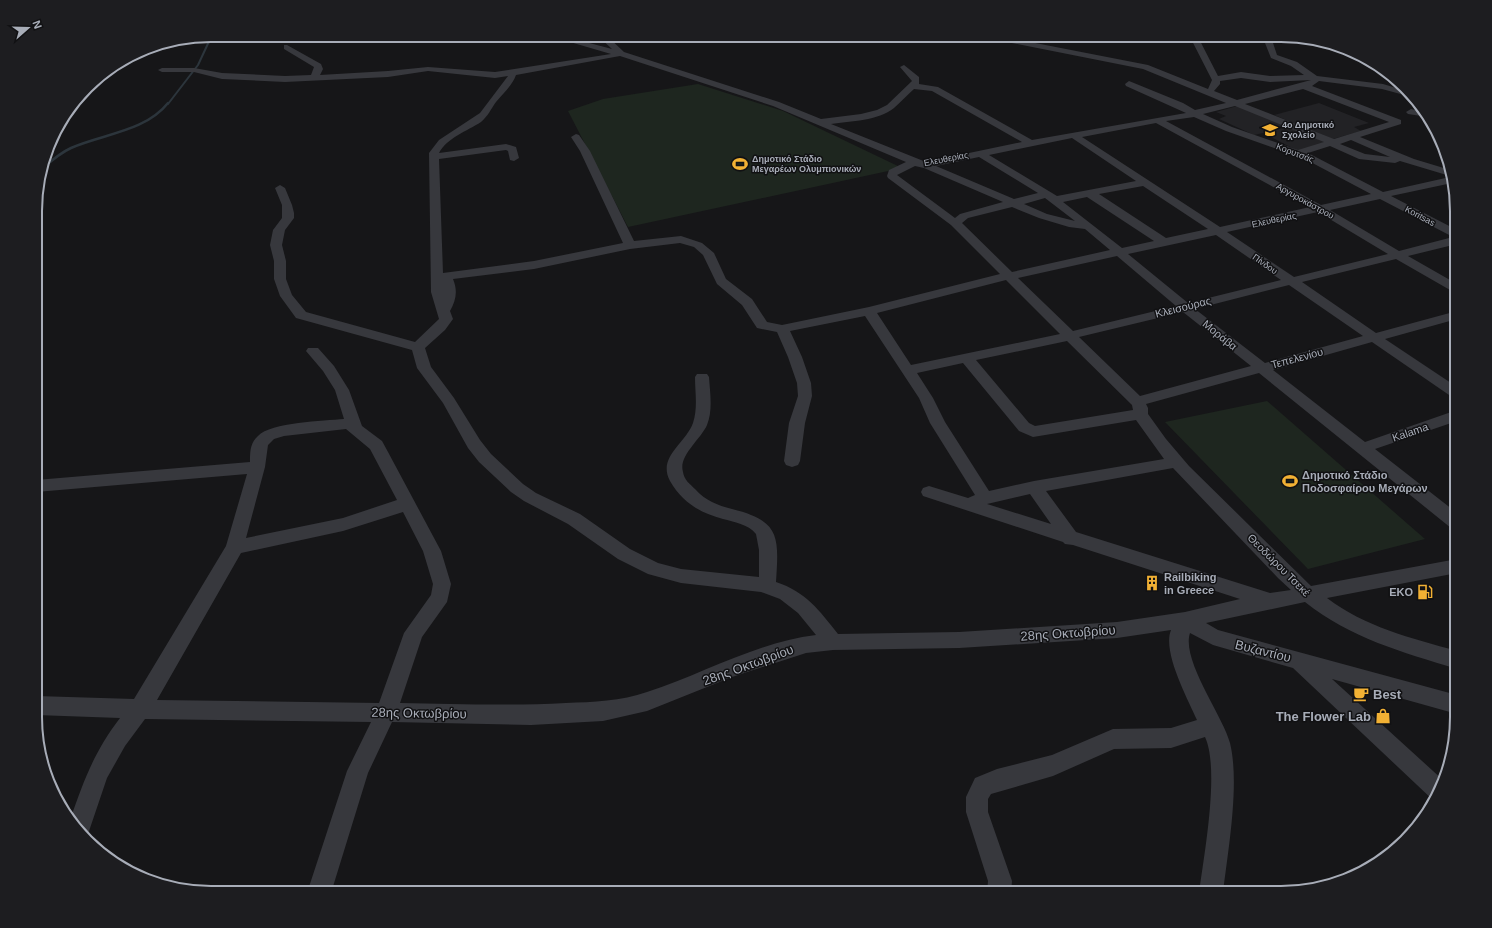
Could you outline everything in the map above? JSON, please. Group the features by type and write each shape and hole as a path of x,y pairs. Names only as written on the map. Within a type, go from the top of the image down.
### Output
{"street":[{"name":"Ελευθερίας","path":"577,42 622,54 776,104 821,122 913,163 926,165 979,153 1153,120"},
{"path":"609,42 622,54"},
{"path":"1017,42 1145,67 1237,103 1363,157 1411,162 1427,165 1445,172"},
{"path":"1196,42 1215,79 1216,84 1212,88 1213,94"},
{"path":"1269,44 1274,56 1294,64 1315,78"},
{"path":"287,47 303,64 318,66 319,69 314,78"},
{"path":"162,70 194,70 230,77 285,79 388,74 428,69 483,74 513,73 622,54"},
{"path":"285,79 303,64"},
{"path":"821,122 862,117 880,112 890,107 914,86 916,79 904,67"},
{"path":"418,348 443,324 446,319 437,292 441,278 438,255 435,150 462,128 484,115 494,100 508,85 513,73"},
{"path":"1215,79 1246,75 1270,79 1315,78 1383,88 1403,93"},
{"path":"1153,120 1196,114 1204,110 1304,86 1313,83 1315,78"},
{"name":"Κορυτσάς","path":"1129,84 1166,99 1229,129 1332,168 1383,196"},
{"path":"914,86 930,86 971,112 1002,126 1031,143"},
{"path":"1298,154 1334,144 1398,122 1304,86"},
{"path":"1411,112 1419,114"},
{"name":"Αργυροκάστρου","path":"1153,120 1321,209 1450,286"},
{"name":"Πίνδου","path":"1073,135 1145,182 1450,389"},
{"path":"576,137 585,151 610,208 630,245"},
{"path":"1353,137 1411,162"},
{"path":"434,157 506,147 513,149 514,158"},
{"name":"Μοράβα","path":"979,153 1051,197 1261,368 1450,517"},
{"name":"Θεοδώρου Τσεκέ","path":"913,163 893,172 892,176 955,223 1069,336 1139,408 1149,429 1177,462 1307,595 1340,618 1376,636 1450,658"},
{"path":"926,165 1013,204 1061,222 1088,226"},
{"name":"Ελευθερίας","path":"782,329 869,311 1009,276 1119,252 1165,244 1448,181"},
{"path":"955,223 964,216 1013,204 1051,197 1089,193 1145,182"},
{"path":"280,188 288,205 288,218 279,230 276,245 280,261 280,279 286,296 301,315 418,348"},
{"path":"1089,193 1165,244"},
{"name":"Koritsas","path":"1383,196 1450,231"},
{"path":"441,278 563,260 630,245 681,239 698,245 708,253 721,280 735,294 747,302 758,322 766,327 782,329 795,357 804,382 805,396 797,423 792,461"},
{"name":"Κλεισούρας","path":"908,370 1069,336 1184,306 1450,242"},
{"path":"869,311 926,398 938,423 985,498"},
{"name":"Τεπελενίου","path":"966,357 1024,427 1033,432 1139,408 1261,368 1450,317"},
{"path":"418,348 424,368 449,401 474,444 485,458 526,494 574,519 624,554 654,569 681,576 722,580 767,587 786,593 805,608 833,642"},
{"path":"313,351 329,369 342,390 354,426 376,445 432,551 442,584 440,597 414,633 386,713 358,771 321,886"},
{"path":"702,377 700,424 674,462 674,470 677,479 699,503 710,509 753,522 763,529 766,537 768,562 767,587"},
{"name":"Kalama","path":"1363,448 1450,417"},
{"path":"81,824 97,774 117,739 140,709 235,547 257,467 258,446 275,432 337,424 354,426"},
{"path":"963,503 1034,487 1177,462"},
{"path":"42,485 257,467"},
{"path":"1034,487 1071,539"},
{"path":"929,492 1071,539 1272,602"},
{"path":"235,547 321,531 372,517 407,503"},
{"name":"28ης Οκτωβρίου","path":"42,705 140,709 532,715 603,711 647,702 776,653 806,645 833,642 959,640 1116,630 1185,620 1450,567"},
{"path":"1185,620 1179,635 1180,652 1219,743 1222,772 1221,808 1212,886"},
{"name":"Βυζαντίου","path":"1185,620 1196,628 1214,637 1298,659 1435,788"},
{"path":"1298,659 1450,703"},
{"path":"999,886 1000,881 993,856 983,833 977,812 977,797 983,786 997,780 1053,765 1113,739 1171,738 1211,725"}],"shaded area":[{"path":"698,84 783,111 902,168 628,227 568,111 603,99"},
{"path":"1319,103 1369,123 1354,127 1361,131 1333,139 1274,115"},
{"name":"4ο Δημοτικό Σχολείο","path":"1241,105 1329,143 1298,151 1263,133 1254,135 1219,119 1226,116 1216,112"},
{"name":"Δημοτικό Στάδιο Ποδοσφαίρου Μεγάρων","path":"1267,401 1425,539 1308,569 1165,422"}],"waterway":[{"path":"168,104 198,65 209,42"},
{"path":"49,162 71,148 122,131 148,120 168,103"}],"place":[{"name":"4ο Δημοτικό Σχολείο","path":"1270,130"},
{"name":"Δημοτικό Στάδιο Μεγαρέων Ολυμπιονικών","path":"740,164"},
{"name":"Δημοτικό Στάδιο Ποδοσφαίρου Μεγάρων","path":"1290,481"},
{"name":"Railbiking in Greece","path":"1152,583"},
{"name":"EKO","path":"1425,592"},
{"name":"Best","path":"1361,694"},
{"name":"The Flower Lab","path":"1383,716"}]}
